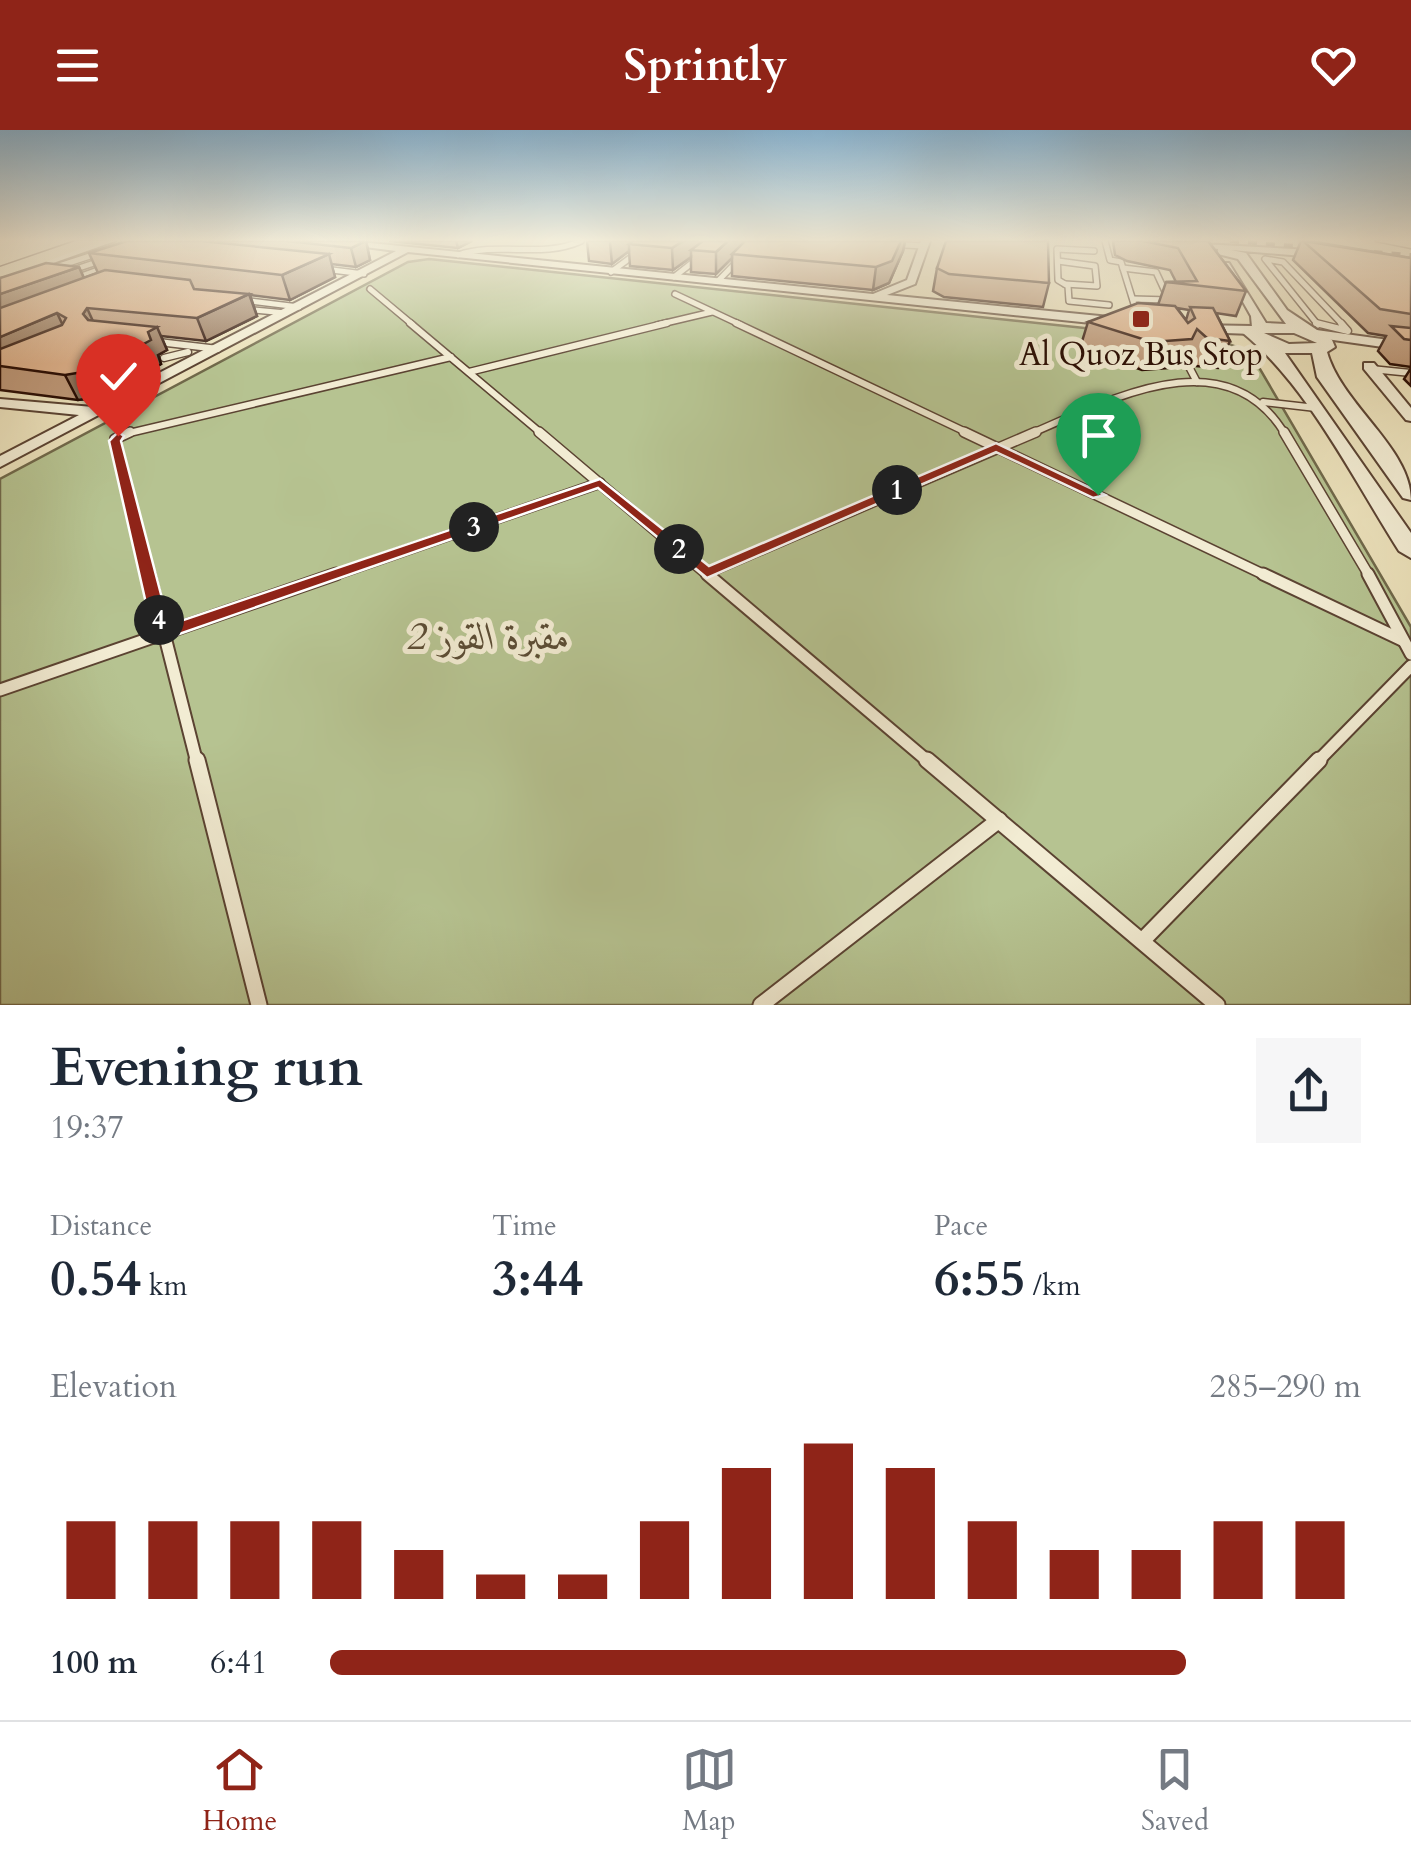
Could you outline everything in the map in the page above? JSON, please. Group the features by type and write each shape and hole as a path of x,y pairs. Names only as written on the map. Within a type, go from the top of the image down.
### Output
{"street":[{"path":"0,462 349,282"},
{"path":"727,282 1140,320"},
{"path":"872,296 911,282 929,302"},
{"path":"1235,282 1258,316 1259,336 1290,367 1411,551"},
{"path":"1260,284 1286,318 1315,340 1377,344"},
{"path":"1186,328 1411,348"},
{"path":"1315,340 1326,377 1407,484"},
{"path":"1370,368 1411,417"},
{"path":"0,404 90,416"},
{"path":"1372,438 1411,451"}],"lane":[{"path":"1061,282 1097,286 1097,282"},
{"path":"1128,282 1140,320"},
{"path":"1133,298 1168,300 1160,282"},
{"path":"1284,282 1318,326 1348,331 1301,282 1288,286"},
{"path":"1064,284 1069,301 1109,305"},
{"path":"1260,284 1288,286 1311,294"},
{"path":"370,289 1218,1005"},
{"path":"676,294 1403,640"},
{"path":"226,298 294,310"},
{"path":"236,308 294,310"},
{"path":"469,372 714,312"},
{"path":"138,340 214,351"},
{"path":"164,358 178,351 214,351"},
{"path":"260,1005 115,441 118,436 452,357"},
{"path":"1188,363 1196,382"},
{"path":"1370,368 1411,374"},
{"path":"707,573 996,447 1165,382 1196,382 1261,402 1316,408"},
{"path":"1261,402 1321,486 1411,654"},
{"path":"0,690 600,483"},
{"path":"1142,941 1411,666"},
{"path":"760,1005 998,820"}],"green space":[{"name":"مقبرة القوز 2","path":"371,282 646,282 1226,343 1250,352 1411,627 1411,1005 0,1005 0,479"}],"building":[{"path":"0,282 36,282 0,294"},
{"path":"72,282 191,282 194,289 249,294 197,318 87,308 83,314 88,320 157,327 148,332 151,340 95,370 65,375 0,366 0,349 62,325 66,318 57,313 0,337 0,308"},
{"path":"1166,282 1239,282 1246,291"},
{"path":"1349,282 1411,282 1411,314 1380,309"},
{"path":"1138,303 1175,306 1188,323 1195,318 1190,307 1213,308 1230,341 1207,338 1197,329 1192,339 1152,342 1088,322"},
{"path":"1391,326 1411,328 1411,340 1404,339"}],"place":[{"name":"Al Quoz Bus Stop","path":"1141,319"}],"route":[{"path":"118,436 114,439 162,634 600,483 707,573 996,447 1098,495"}]}
